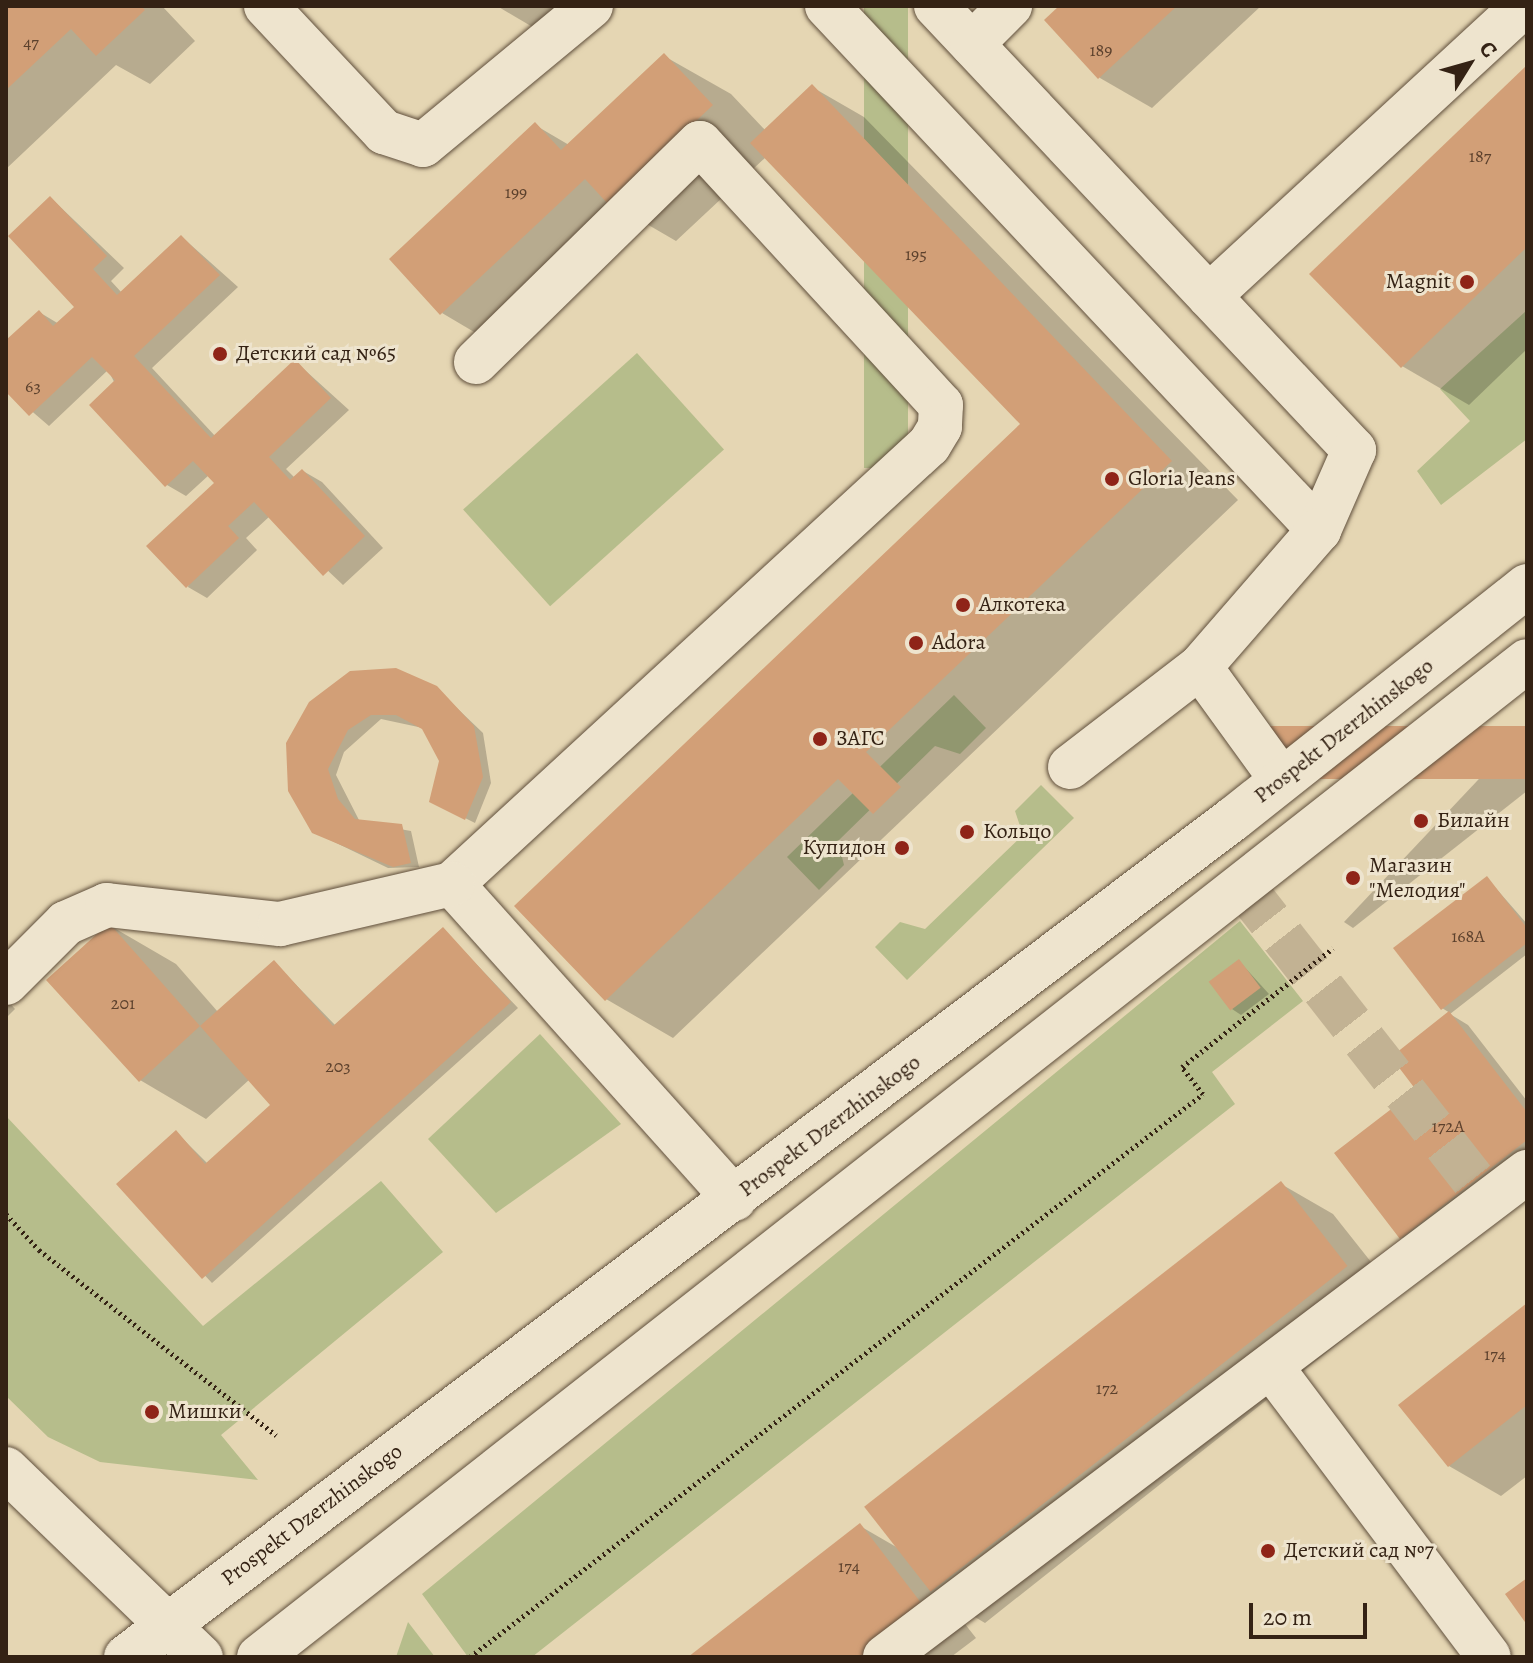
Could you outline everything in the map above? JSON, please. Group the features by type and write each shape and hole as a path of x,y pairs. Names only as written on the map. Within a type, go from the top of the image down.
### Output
{"street":[{"path":"266,6 384,132 423,145 591,6"},
{"path":"827,6 1319,530"},
{"path":"936,6 1354,450 1319,530 1200,667 1070,767"},
{"path":"972,44 1010,6"},
{"path":"1209,296 1523,6"},
{"path":"6,983 66,923 107,905 280,924 452,884 940,427 930,386 700,143 476,362"},
{"name":"Prospekt Dzerzhinskogo","path":"126,1657 735,1199 1527,586"},
{"path":"259,1657 1527,661"},
{"path":"1200,667 1281,779"},
{"path":"452,884 735,1199"},
{"path":"885,1657 1272,1368 1470,1200 1527,1172"},
{"path":"1272,1368 1489,1657"},
{"path":"6,1469 164,1628 201,1657"}],"path":[{"path":"470,1657 1203,1094 1182,1067 1333,948"},
{"path":"6,1214 39,1250 276,1435"}],"green space":[{"path":"864,6 908,6 908,468 864,468"},
{"path":"1527,310 1527,439 1441,505 1417,471 1470,421 1440,389"},
{"path":"637,353 724,450 550,606 463,510"},
{"path":"954,695 986,728 960,754 935,746 838,841 844,865 819,890 787,857"},
{"path":"1041,785 1074,818 907,980 875,947 900,922 925,929 1023,835 1015,811"},
{"path":"1240,921 1303,1001 1212,1072 1235,1104 532,1657 468,1657 422,1594"},
{"path":"540,1034 621,1124 496,1213 428,1139"},
{"path":"6,1116 203,1326 381,1181 443,1252 221,1435 258,1480 100,1462 48,1437 6,1396"},
{"path":"408,1622 435,1657 396,1657"}],"building":[{"path":"6,6 141,6 145,10 96,56 71,29 6,90"},
{"path":"1059,6 1177,6 1098,79 1044,20"},
{"path":"664,53 713,105 608,204 585,179 440,315 389,259 535,122 561,150"},
{"path":"1527,65 1527,247 1401,368 1309,274"},
{"path":"812,84 1172,461 866,752 901,787 873,814 838,779 605,1001 514,906 1020,424 750,143"},
{"path":"50,196 107,256 93,269 117,295 181,235 220,275 134,356 211,438 295,359 331,398 269,457 290,480 302,469 365,536 323,576 254,502 228,526 239,538 186,588 146,546 214,483 193,461 165,487 89,405 115,380 92,357 29,416 6,392 6,340 39,310 53,326 74,307 8,236"},
{"path":"396,668 437,686 474,726 483,777 465,820 429,802 439,761 422,729 396,715 371,715 348,730 328,769 338,799 355,819 402,824 411,863 393,867 312,833 288,791 286,743 309,702 350,671"},
{"path":"1260,726 1527,726 1527,779 1260,779"},
{"path":"1487,876 1527,928 1527,943 1441,1010 1393,948"},
{"path":"109,923 200,1026 139,1082 46,980"},
{"path":"443,927 511,1002 202,1279 116,1184 176,1130 205,1164 270,1105 200,1026 274,960 333,1026"},
{"path":"1239,959 1261,988 1230,1011 1209,982"},
{"path":"1449,1011 1527,1112 1527,1140 1400,1239 1334,1153 1416,1090 1391,1057"},
{"path":"1281,1181 1347,1266 931,1592 864,1507"},
{"path":"1527,1303 1527,1405 1448,1467 1398,1405"},
{"path":"860,1523 925,1608 862,1657 688,1657"},
{"path":"1527,1578 1527,1625 1505,1594"}],"tunnel":[{"path":"1242,885 1474,1181"}],"place":[{"name":"Magnit","path":"1467,282"},
{"name":"Детский сад №65","path":"220,354"},
{"name":"Gloria Jeans","path":"1112,479"},
{"name":"Алкотека","path":"963,605"},
{"name":"Adora","path":"916,643"},
{"name":"ЗАГС","path":"820,739"},
{"name":"Билайн","path":"1421,821"},
{"name":"Кольцо","path":"967,832"},
{"name":"Купидон","path":"902,848"},
{"name":"Магазин \"Мелодия\"","path":"1353,878"},
{"name":"Мишки","path":"152,1412"},
{"name":"Детский сад №7","path":"1268,1551"}]}
